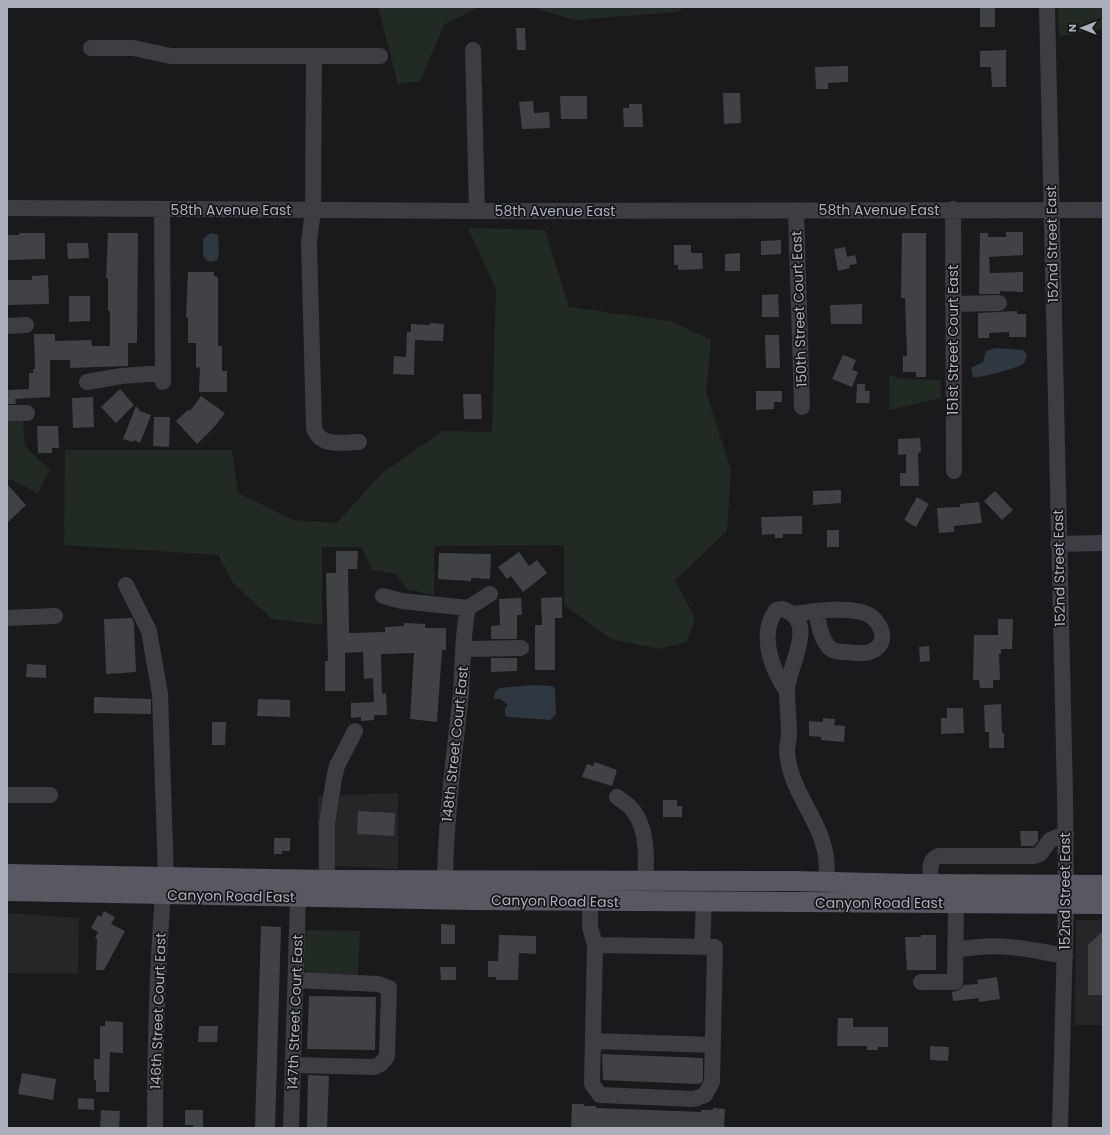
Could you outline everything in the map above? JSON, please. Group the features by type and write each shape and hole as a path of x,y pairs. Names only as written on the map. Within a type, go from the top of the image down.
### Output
{"main road":[{"name":"Canyon Road East","path":"7,874 164,885 298,897 704,903 1103,904"},
{"name":"Canyon Road East","path":"7,891 327,880 645,880 1103,885"},
{"path":"470,900 544,888 547,880"}],"street":[{"name":"152nd Street East","path":"1047,7 1058,544 1066,834 1065,956 1060,1128"},
{"path":"91,48 133,48 171,56 380,56"},
{"path":"473,50 477,211"},
{"path":"314,56 312,210 309,242 314,428 322,439 330,443 359,442"},
{"name":"58th Avenue East","path":"7,208 477,211 796,211 953,209 1103,210"},
{"path":"87,382 121,376 163,377 162,209"},
{"name":"151st Street Court East","path":"953,209 954,470"},
{"name":"150th Street Court East","path":"796,211 802,407"},
{"path":"954,304 999,304"},
{"path":"7,326 26,325"},
{"path":"7,413 27,412"},
{"path":"1058,544 1103,543"},
{"name":"146th Street Court East","path":"126,586 149,632 160,694 164,885 158,964 155,1128"},
{"path":"383,596 402,601 468,608 490,594"},
{"name":"148th Street Court East","path":"444,880 445,842 464,649 465,624 468,608"},
{"path":"787,691 777,678 771,664 768,646 769,626 775,611 778,609 784,609 794,614 799,622 800,643 787,691 789,767 818,832 826,857 827,882"},
{"path":"794,614 816,612"},
{"path":"7,618 55,616"},
{"path":"464,649 521,648"},
{"path":"327,880 327,823 337,766 355,731"},
{"path":"7,795 50,795"},
{"path":"616,797 630,807 638,821 647,858 645,880"},
{"path":"931,884 930,863 933,858 938,856 1034,856 1040,854 1050,840 1066,834"},
{"name":"147th Street Court East","path":"291,1128 298,897"},
{"path":"590,902 590,927 595,945 592,1084 600,1095 694,1099 705,1094 712,1082 715,947 595,945"},
{"path":"702,947 704,903"},
{"path":"921,982 955,982 956,904"},
{"path":"956,950 981,945 1005,945 1065,956"},
{"path":"293,1064 374,1067 381,1064 387,1056 389,988 378,984 296,980"},
{"path":"593,1041 712,1045"}],"shaded area":[{"path":"378,7 478,7 444,25 420,81 398,84"},
{"path":"530,7 685,7 677,12 574,20"},
{"path":"1058,7 1103,7 1103,29 1059,36"},
{"path":"468,228 545,230 569,307 670,321 711,340 706,392 731,470 727,531 675,580 695,618 687,642 659,649 611,639 564,605 564,545 434,546 434,595 407,589 396,574 372,570 361,547 322,547 322,625 272,619 233,583 218,555 64,545 65,450 232,450 238,493 293,520 337,523 381,474 443,431 492,432 496,289"},
{"path":"210,233 218,235 219,255 217,260 211,262 206,260 203,255 203,239"},
{"path":"995,348 1024,350 1027,355 1024,363 1019,366 990,375 973,377 971,368 983,362 986,351"},
{"path":"889,375 901,379 941,380 941,398 889,410"},
{"path":"7,421 23,421 25,446 50,470 38,493 7,478"},
{"path":"531,685 552,686 555,688 556,714 550,720 507,717 505,715 505,708 508,705 500,699 494,699 495,692 500,688"},
{"path":"398,793 398,869 318,865 318,796"},
{"path":"7,913 79,918 78,974 7,973"},
{"path":"1076,920 1103,920 1103,1025 1075,1025"},
{"path":"304,930 360,931 358,975 307,973 303,967"}],"building":[{"path":"980,7 995,7 995,27 980,27"},
{"path":"516,28 525,28 526,50 517,50"},
{"path":"1006,50 1006,87 992,87 991,67 980,67 980,51"},
{"path":"848,66 848,82 828,83 828,89 816,89 815,67"},
{"path":"723,93 740,93 741,123 724,124"},
{"path":"560,96 587,96 587,119 561,119"},
{"path":"533,101 534,113 549,112 550,128 522,129 519,102"},
{"path":"629,104 642,104 643,127 624,127 623,108 629,108"},
{"path":"1006,232 1023,232 1023,255 989,257 990,273 1023,272 1023,292 1000,291 1000,294 979,294 980,233 988,233 988,237 1006,237"},
{"path":"19,233 45,233 45,259 7,260 7,235 19,235"},
{"path":"108,233 138,233 137,343 128,343 128,366 70,368 70,360 50,360 50,397 15,399 16,404 7,404 7,390 29,389 29,373 33,373 33,369 35,369 34,334 55,334 55,341 91,340 92,346 110,346 110,311 108,311 108,278 106,278"},
{"path":"902,233 926,233 926,377 916,377 916,372 903,372 903,356 907,356 905,298 901,298"},
{"path":"781,240 781,254 761,255 761,241"},
{"path":"67,243 88,243 89,258 68,259"},
{"path":"674,245 691,245 691,253 702,253 703,269 678,270 678,265 674,265"},
{"path":"845,247 847,257 855,255 857,264 849,265 850,268 838,271 834,249"},
{"path":"740,253 740,271 725,271 725,254"},
{"path":"188,272 214,272 214,276 218,277 218,346 222,346 222,371 227,371 227,392 199,392 200,367 196,368 196,343 188,343 188,318 186,318"},
{"path":"48,275 49,304 7,305 7,280 32,280 32,276"},
{"path":"778,294 779,317 762,317 762,295"},
{"path":"69,296 90,296 90,321 69,322"},
{"path":"862,304 862,324 831,324 830,305"},
{"path":"1017,311 1017,314 1026,314 1026,337 1009,337 1009,332 989,333 989,338 978,338 978,313"},
{"path":"430,323 444,324 443,341 415,340 414,375 393,374 394,356 406,357 407,332 411,332 411,324 430,325"},
{"path":"765,335 779,335 780,368 766,368"},
{"path":"843,355 856,360 852,370 858,372 852,387 832,379"},
{"path":"857,384 865,384 865,391 870,391 869,403 856,403"},
{"path":"120,389 134,405 116,423 101,407"},
{"path":"756,391 782,391 782,402 774,402 774,409 756,410"},
{"path":"463,394 481,394 482,419 464,419"},
{"path":"201,396 225,413 215,426 197,444 176,421 188,410 190,411"},
{"path":"93,397 94,427 73,428 72,398"},
{"path":"136,406 140,411 151,415 140,443 134,440 133,442 123,439"},
{"path":"154,417 170,417 169,447 153,446"},
{"path":"37,426 58,426 59,448 52,448 52,453 38,453"},
{"path":"920,438 921,452 918,453 919,486 900,486 900,473 906,473 906,454 898,455 898,439"},
{"path":"7,484 26,505 7,523"},
{"path":"841,490 841,503 813,505 813,491"},
{"path":"995,491 1013,510 1002,520 984,501"},
{"path":"917,497 929,504 916,527 904,520"},
{"path":"979,502 982,523 954,526 954,532 939,533 937,508 960,507 960,504"},
{"path":"802,516 802,534 783,534 783,538 775,538 775,534 762,535 761,517"},
{"path":"827,530 839,530 839,547 827,547"},
{"path":"336,551 358,551 357,569 348,569 349,633 385,632 385,627 404,626 404,623 425,624 425,628 446,628 446,650 442,650 437,722 410,719 414,653 381,654 382,694 386,693 387,715 374,715 374,720 361,721 361,717 351,718 351,703 374,702 373,678 364,679 363,652 345,653 345,691 325,691 325,661 328,661 326,573 336,573"},
{"path":"519,552 529,566 537,560 547,573 523,592 511,576 507,579 498,567"},
{"path":"439,553 491,554 490,579 471,578 471,581 438,579"},
{"path":"562,597 562,618 555,618 555,670 535,670 535,625 542,625 541,598"},
{"path":"521,598 522,615 517,615 517,639 491,639 491,626 500,625 499,599"},
{"path":"132,618 134,623 136,672 106,674 104,619"},
{"path":"998,619 1013,619 1012,649 1001,649 1001,654 999,654 1000,680 993,680 993,688 980,688 979,680 973,680 974,635 998,635"},
{"path":"929,646 930,661 920,662 919,647"},
{"path":"491,658 517,658 517,671 491,672"},
{"path":"27,664 46,665 46,678 26,677"},
{"path":"94,697 151,699 151,714 94,713"},
{"path":"258,699 290,700 290,717 257,716"},
{"path":"1001,704 1004,748 989,748 989,732 985,732 984,705"},
{"path":"947,708 963,708 964,733 941,734 941,718 947,718"},
{"path":"823,718 835,719 834,725 845,726 844,742 821,740 821,737 809,736 809,721 823,722"},
{"path":"212,722 226,722 225,745 212,745"},
{"path":"595,762 617,770 612,786 582,777 587,764 593,766"},
{"path":"663,800 677,800 677,806 682,806 682,817 663,817"},
{"path":"358,811 395,813 394,836 357,834"},
{"path":"1020,831 1038,831 1038,841 1034,846 1021,846"},
{"path":"274,838 290,838 290,851 282,851 282,854 274,854"},
{"path":"104,911 115,917 111,924 125,931 104,970 96,970 97,939 95,938 98,932 91,928 98,915 101,917"},
{"path":"441,924 455,925 455,944 441,944"},
{"path":"261,926 281,927 275,1128 255,1128"},
{"path":"1103,931 1103,995 1088,995 1088,945"},
{"path":"499,935 536,936 536,954 519,953 518,980 496,980 496,977 488,977 488,961 498,961"},
{"path":"921,935 936,935 936,970 907,970 905,937 921,937"},
{"path":"440,967 456,967 456,980 441,980"},
{"path":"997,977 1000,999 979,1002 979,998 953,1001 952,992 959,990 964,985 978,984 977,980"},
{"path":"309,996 376,997 375,1050 307,1049"},
{"path":"838,1018 853,1018 853,1027 888,1027 888,1047 878,1047 878,1050 867,1050 867,1046 837,1046"},
{"path":"105,1021 123,1022 123,1053 110,1052 109,1092 96,1092 96,1080 94,1080 94,1059 100,1059 100,1026 105,1026"},
{"path":"199,1026 218,1026 217,1042 198,1042"},
{"path":"930,1046 949,1047 948,1061 930,1060"},
{"path":"602,1054 703,1058 703,1080 701,1083 696,1084 603,1080"},
{"path":"22,1073 56,1079 53,1100 18,1094"},
{"path":"308,1075 329,1076 327,1128 307,1128"},
{"path":"78,1098 94,1099 94,1110 78,1109"},
{"path":"572,1104 596,1106 596,1108 701,1112 701,1110 713,1110 713,1108 725,1109 724,1128 571,1128"},
{"path":"101,1110 120,1111 119,1128 100,1128"},
{"path":"185,1110 203,1110 203,1128 193,1128 193,1125 185,1125"}]}
